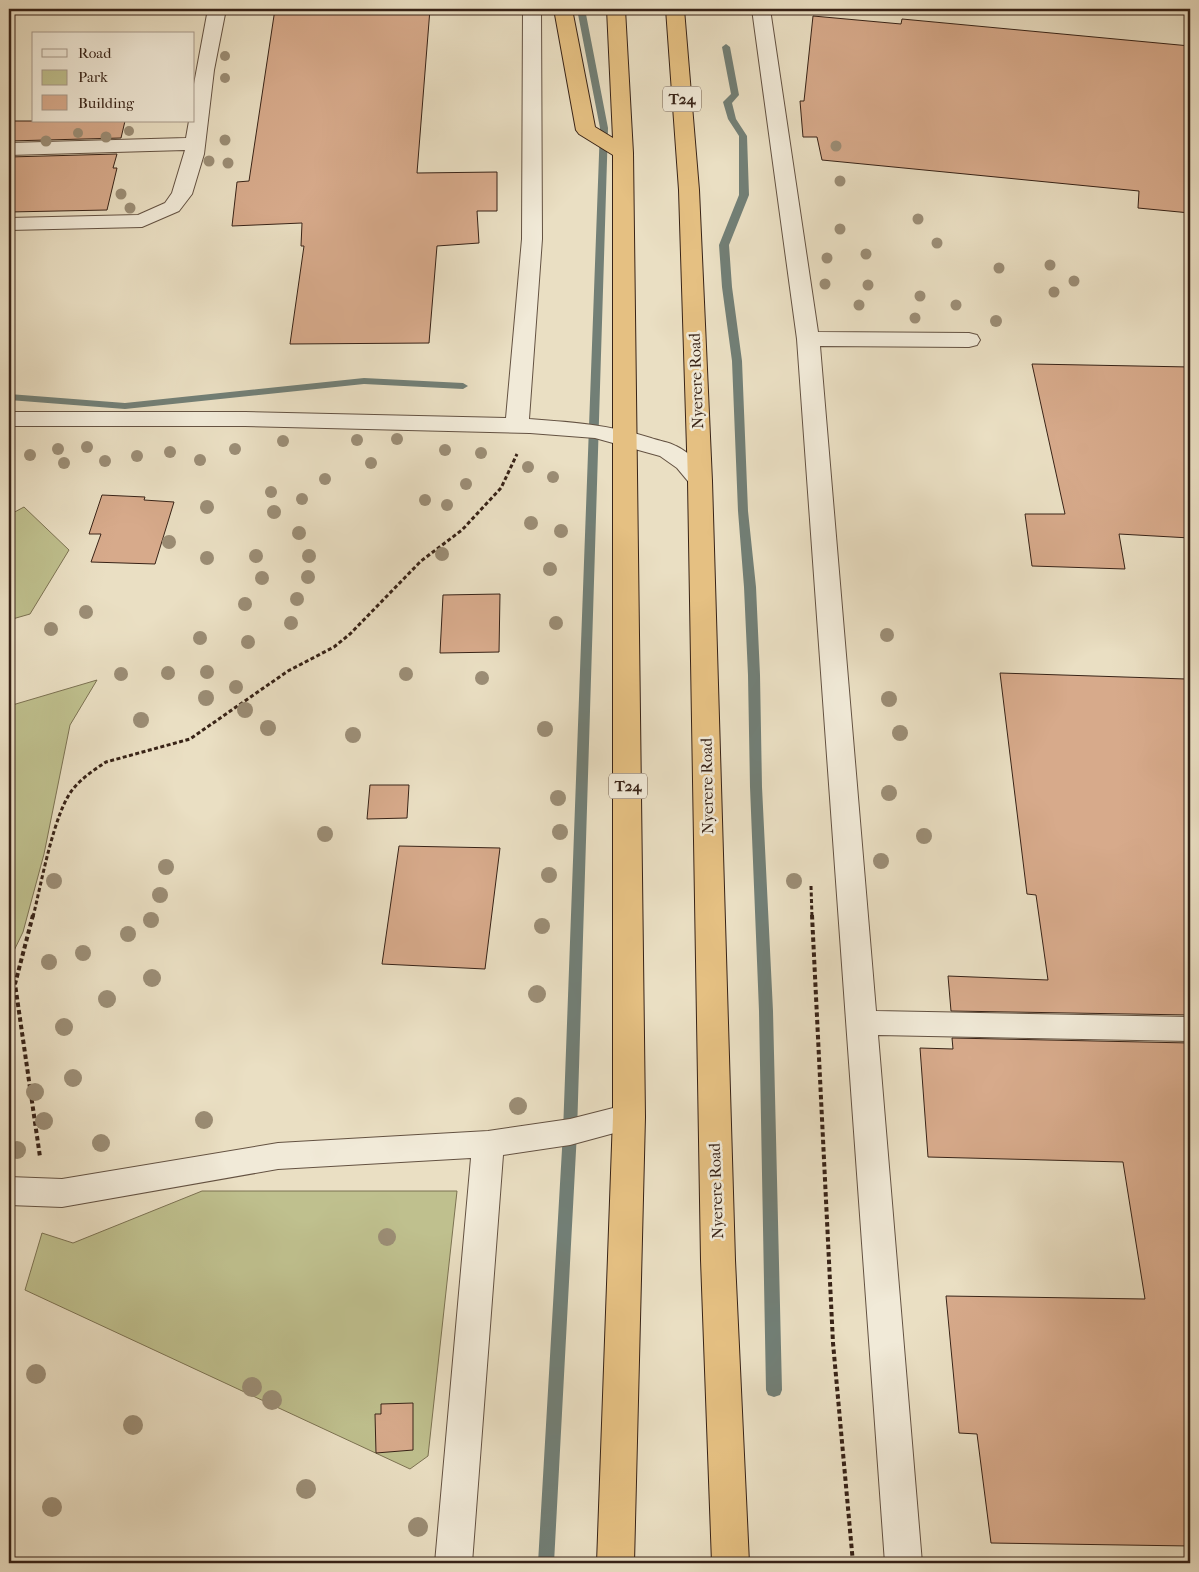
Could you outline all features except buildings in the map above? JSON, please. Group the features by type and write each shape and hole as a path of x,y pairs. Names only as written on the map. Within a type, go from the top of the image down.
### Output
{"highway":[{"path":"563,9 586,130 623,153"},
{"name":"T24","path":"616,9 623,153 629,1117 616,1563"},
{"name":"Nyerere Road","path":"675,9 689,190 700,481 718,1260 730,1563"}],"street":[{"path":"9,224 142,221 172,207 182,194 195,144 205,70 217,9"},
{"path":"523,426 532,239 532,9"},
{"path":"761,9 808,339 904,1563"},
{"path":"9,149 195,144"},
{"path":"808,339 969,340"},
{"path":"9,418 245,419 523,426 595,431 668,451 685,463 700,481"},
{"path":"861,1023 1190,1029"},
{"path":"24,1192 62,1193 278,1156 488,1144 570,1132 629,1117"},
{"path":"454,1563 488,1144"}],"path":[{"path":"24,1192 41,1161 15,984 61,810 73,789 89,773 106,762 190,739 288,672 334,647 421,561 462,530 501,488 523,426"}],"green space":[{"path":"24,507 69,550 30,614 9,620 9,515"},
{"path":"97,680 70,725 44,854 23,932 9,961 9,706"},
{"path":"202,1191 457,1191 428,1456 410,1469 25,1290 42,1233 73,1243"}],"waterway":[{"path":"546,1563 570,1132 604,128 581,9"},
{"path":"726,47 735,95 727,102 732,119 743,136 744,195 724,245 727,287 737,361 743,511 750,587 754,675 756,787 766,1011 774,1390"},
{"path":"9,397 125,406 364,381 463,386"}]}
